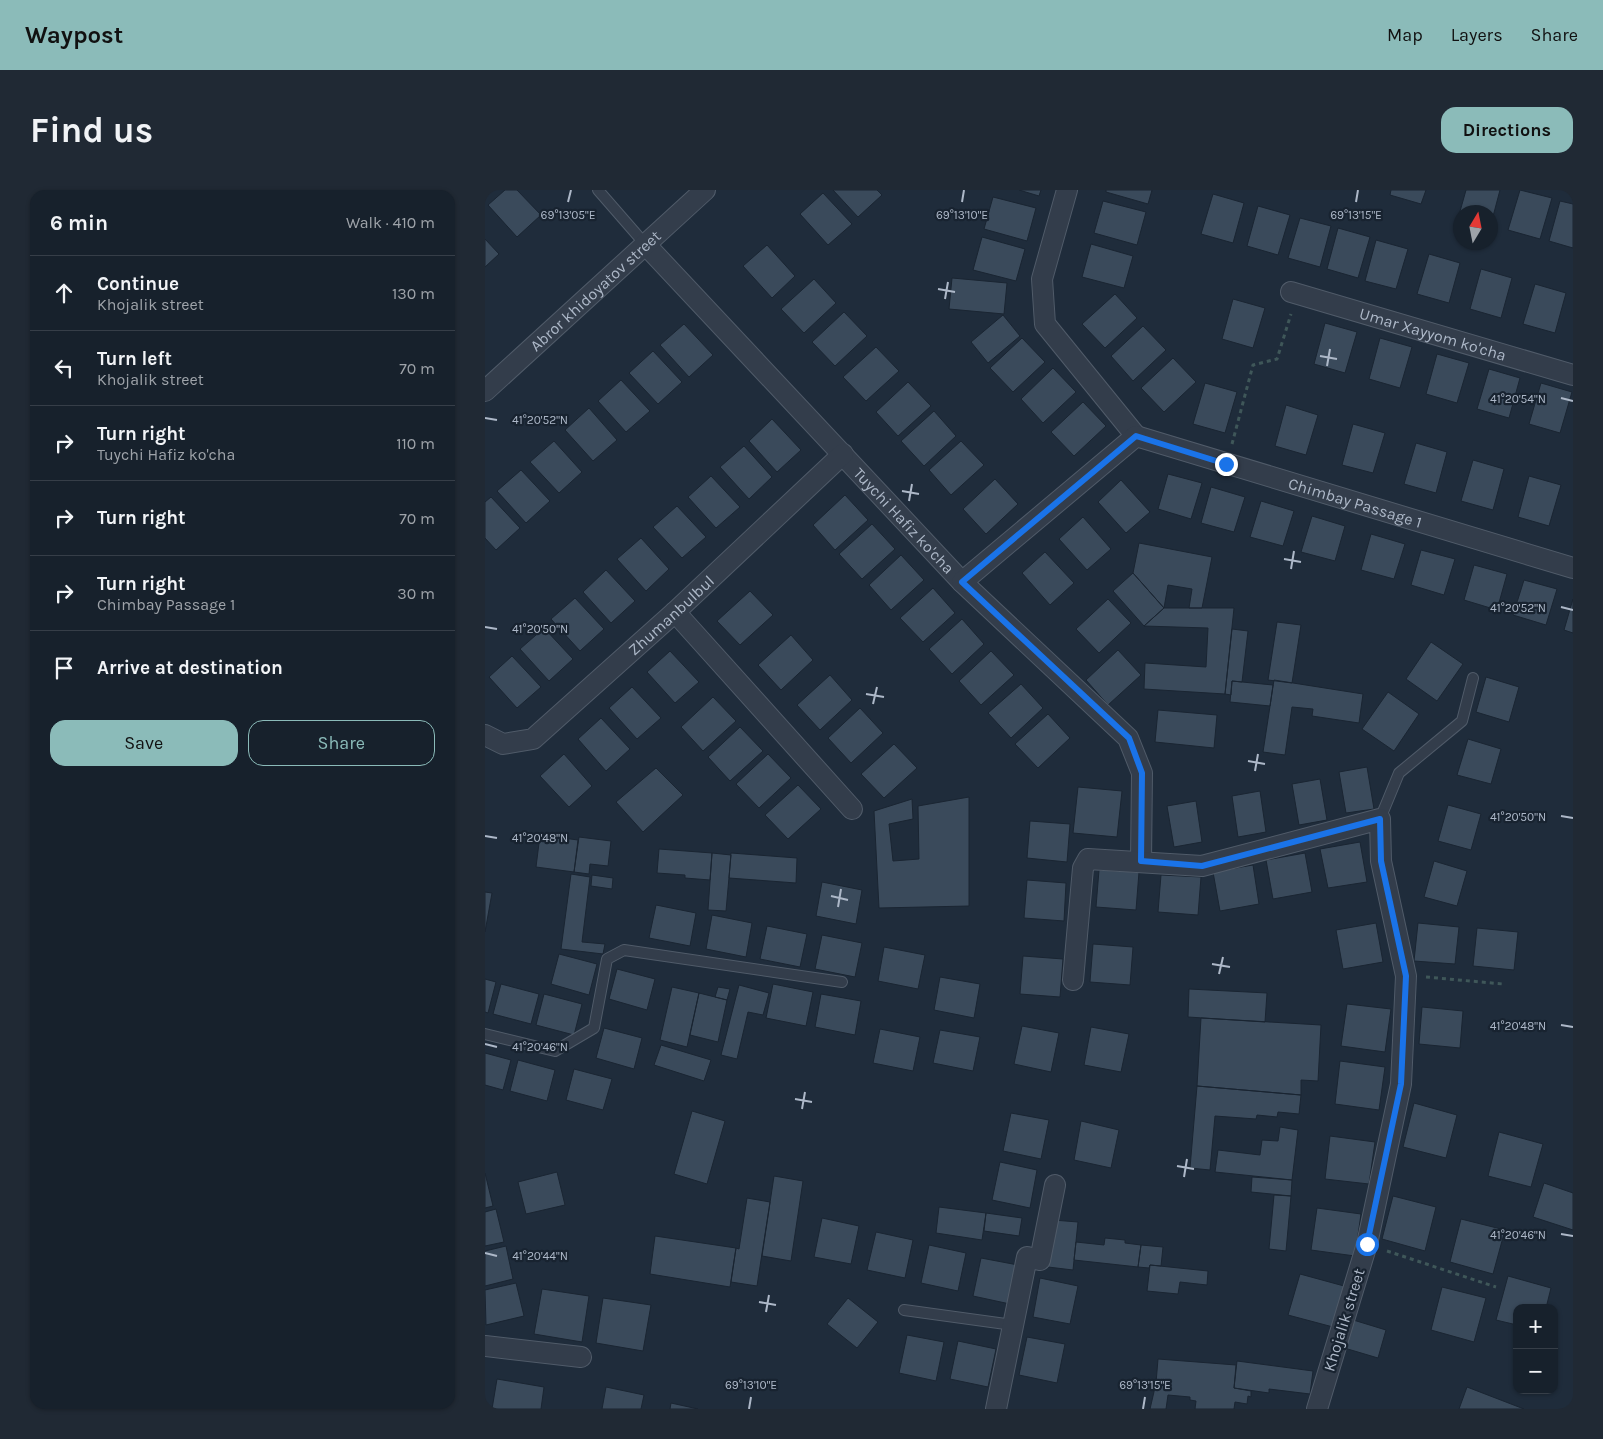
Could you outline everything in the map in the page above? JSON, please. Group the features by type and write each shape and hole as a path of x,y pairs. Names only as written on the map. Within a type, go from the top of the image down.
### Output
{"street":[{"name":"Abror khidoyatov street","path":"485,390 705,190"},
{"path":"962,582 1136,436 1045,324 1041,279 1067,190"},
{"name":"Tuychi Hafiz ko'cha","path":"645,244 962,582 1129,738 1142,773 1141,861"},
{"name":"Umar Xayyom ko'cha","path":"1294,293 1573,375"},
{"name":"Chimbay Passage 1","path":"1136,436 1573,568"},
{"name":"Zhumanbulbul","path":"485,735 503,744 533,738 675,612 843,454"},
{"path":"675,612 852,810"},
{"path":"1073,980 1083,868 1088,859 1202,866 1380,819"},
{"name":"Khojalik street","path":"1317,1409 1367,1244 1401,1084 1406,976 1381,861 1380,819"},
{"path":"996,1409 1027,1258 1040,1260 1055,1184"},
{"path":"485,1346 581,1357"}],"lane":[{"path":"598,190 645,244"},
{"path":"1380,819 1399,773 1461,721 1473,678"},
{"path":"485,1034 555,1051 594,1028 607,959 624,950 842,982"},
{"path":"904,1310 1013,1325"}],"path":[{"path":"1226,464 1253,365 1277,359 1294,293"},
{"path":"1406,976 1503,984"},
{"path":"1367,1244 1495,1287"}],"building":[{"path":"505,190 517,190 541,215 517,237 488,205"},
{"path":"833,190 877,190 882,195 858,217"},
{"path":"1019,190 1041,190 1039,196"},
{"path":"1106,190 1152,190 1148,204 1106,192"},
{"path":"1391,190 1426,190 1421,204 1390,195"},
{"path":"1466,190 1500,190 1496,205 1462,205"},
{"path":"1520,190 1552,198 1540,239 1508,230"},
{"path":"823,193 852,224 828,245 800,214"},
{"path":"1213,194 1244,203 1233,243 1201,234"},
{"path":"993,197 1036,208 1027,241 984,229"},
{"path":"1103,201 1146,212 1137,245 1094,233"},
{"path":"1560,201 1573,204 1573,248 1549,241"},
{"path":"1258,206 1290,215 1278,255 1247,246"},
{"path":"1300,218 1331,226 1320,267 1288,258"},
{"path":"1338,228 1370,237 1358,278 1327,269"},
{"path":"982,237 1025,249 1016,281 973,270"},
{"path":"485,239 499,254 485,267"},
{"path":"1376,240 1408,249 1396,289 1365,281"},
{"path":"1091,244 1133,256 1124,288 1082,277"},
{"path":"767,245 795,276 772,298 743,266"},
{"path":"1429,254 1460,263 1449,303 1417,294"},
{"path":"1481,269 1512,278 1501,318 1470,309"},
{"path":"952,278 1007,283 1004,314 949,309"},
{"path":"814,279 836,303 804,333 781,309"},
{"path":"1535,284 1566,293 1555,333 1523,324"},
{"path":"1115,294 1137,318 1105,348 1082,324"},
{"path":"1233,299 1265,308 1253,348 1222,339"},
{"path":"844,312 867,336 835,366 812,342"},
{"path":"1003,315 1020,336 988,363 971,342"},
{"path":"1325,323 1357,332 1345,373 1314,364"},
{"path":"684,324 713,355 689,377 660,345"},
{"path":"1143,326 1166,350 1133,381 1111,356"},
{"path":"1022,338 1045,362 1013,392 990,368"},
{"path":"1380,338 1412,347 1400,388 1369,379"},
{"path":"876,347 899,371 866,401 843,377"},
{"path":"653,351 682,382 658,404 629,373"},
{"path":"1437,354 1469,363 1457,403 1426,394"},
{"path":"1173,358 1196,382 1164,412 1141,388"},
{"path":"1053,368 1076,392 1043,423 1021,399"},
{"path":"1489,369 1520,378 1509,418 1477,409"},
{"path":"621,380 650,411 626,432 598,401"},
{"path":"908,382 931,406 898,436 876,412"},
{"path":"1205,383 1237,392 1225,433 1193,424"},
{"path":"1541,383 1572,392 1560,433 1529,424"},
{"path":"1083,402 1106,426 1074,456 1051,432"},
{"path":"1286,405 1318,415 1306,455 1275,446"},
{"path":"589,408 617,440 593,461 565,430"},
{"path":"934,411 956,436 924,466 901,441"},
{"path":"772,419 801,450 777,472 749,441"},
{"path":"1353,424 1385,433 1373,473 1342,465"},
{"path":"554,441 582,472 559,493 530,462"},
{"path":"961,441 984,465 951,495 929,470"},
{"path":"1416,443 1447,452 1436,493 1404,484"},
{"path":"744,446 772,477 749,499 720,467"},
{"path":"1473,460 1504,469 1493,510 1461,501"},
{"path":"521,470 550,501 526,523 497,491"},
{"path":"1168,474 1202,483 1191,519 1158,509"},
{"path":"711,476 740,507 716,528 688,497"},
{"path":"1529,476 1561,485 1549,526 1518,517"},
{"path":"995,479 1018,504 986,534 963,509"},
{"path":"1121,480 1150,512 1126,533 1098,502"},
{"path":"1211,487 1245,497 1234,532 1201,523"},
{"path":"845,495 868,520 835,550 813,525"},
{"path":"491,497 520,528 496,550 485,538 485,502"},
{"path":"1261,501 1294,511 1283,546 1250,537"},
{"path":"677,506 706,537 682,558 653,527"},
{"path":"1312,516 1345,526 1335,561 1301,552"},
{"path":"1083,517 1111,549 1087,570 1059,539"},
{"path":"872,524 895,549 862,579 839,554"},
{"path":"1371,534 1405,544 1394,579 1361,570"},
{"path":"641,538 669,569 646,591 617,559"},
{"path":"1139,543 1212,557 1202,608 1189,608 1192,589 1168,585 1164,608 1133,573"},
{"path":"1421,550 1455,559 1444,595 1411,585"},
{"path":"1045,552 1074,583 1050,605 1022,573"},
{"path":"901,555 924,580 891,610 869,585"},
{"path":"1474,565 1507,574 1497,610 1464,600"},
{"path":"606,570 635,601 611,623 583,592"},
{"path":"1133,573 1164,608 1144,626 1113,591"},
{"path":"1524,580 1557,589 1546,625 1513,615"},
{"path":"933,588 955,613 923,642 900,618"},
{"path":"750,591 773,615 740,645 717,621"},
{"path":"575,598 604,629 580,651 551,619"},
{"path":"1108,599 1131,623 1099,653 1076,629"},
{"path":"1573,599 1573,633 1564,630"},
{"path":"1164,608 1234,608 1225,694 1144,689 1145,663 1206,667 1208,628 1144,626"},
{"path":"962,619 984,644 952,674 929,649"},
{"path":"1277,622 1301,625 1292,683 1268,680"},
{"path":"544,628 573,659 549,681 520,649"},
{"path":"1232,629 1248,631 1242,682 1232,681 1231,695 1225,694"},
{"path":"791,635 813,660 781,690 758,665"},
{"path":"1431,642 1463,664 1437,701 1406,679"},
{"path":"1118,650 1141,675 1108,705 1086,680"},
{"path":"670,651 699,682 675,703 647,672"},
{"path":"991,651 1014,675 981,705 959,681"},
{"path":"512,656 541,687 517,708 489,677"},
{"path":"830,675 852,700 820,730 797,705"},
{"path":"1486,677 1519,687 1509,722 1476,712"},
{"path":"1274,680 1363,694 1359,723 1312,716 1313,709 1292,707 1285,755 1263,752"},
{"path":"1232,681 1273,685 1270,706 1230,702"},
{"path":"1021,684 1043,708 1011,738 988,713"},
{"path":"632,687 661,718 637,739 609,708"},
{"path":"1388,692 1419,714 1394,751 1362,729"},
{"path":"713,697 736,721 703,751 681,727"},
{"path":"860,708 883,733 851,763 828,738"},
{"path":"1158,710 1217,715 1214,748 1155,742"},
{"path":"1048,714 1070,738 1038,768 1015,744"},
{"path":"601,718 630,749 606,771 578,739"},
{"path":"740,727 763,751 730,781 708,757"},
{"path":"1468,739 1501,749 1491,784 1457,775"},
{"path":"894,744 917,768 884,798 861,774"},
{"path":"564,754 592,786 569,807 540,776"},
{"path":"768,754 791,778 759,808 736,784"},
{"path":"1367,767 1374,809 1346,813 1339,772"},
{"path":"656,768 683,795 643,832 616,802"},
{"path":"1320,779 1327,820 1299,825 1292,784"},
{"path":"798,785 821,809 788,839 765,815"},
{"path":"1078,787 1122,791 1117,837 1073,833"},
{"path":"1260,791 1266,832 1238,837 1232,796"},
{"path":"969,797 969,906 879,908 874,811 912,799 913,819 889,824 893,861 919,859 918,806"},
{"path":"1196,801 1202,842 1174,847 1167,806"},
{"path":"1448,805 1481,814 1471,850 1438,841"},
{"path":"1030,821 1070,824 1067,862 1027,858"},
{"path":"540,835 578,840 574,872 536,867"},
{"path":"579,837 611,841 608,866 590,864 589,874 574,872"},
{"path":"1360,842 1367,882 1328,888 1320,849"},
{"path":"659,849 712,853 710,880 685,878 685,875 657,873"},
{"path":"712,853 731,855 726,911 708,910"},
{"path":"731,853 797,858 796,883 729,878"},
{"path":"1305,853 1312,892 1273,899 1266,860"},
{"path":"1434,861 1467,871 1457,906 1424,897"},
{"path":"1253,865 1259,904 1220,911 1213,872"},
{"path":"1099,870 1139,872 1136,910 1096,907"},
{"path":"571,874 590,877 582,942 605,944 603,954 561,949"},
{"path":"592,875 613,878 612,889 591,886"},
{"path":"1161,875 1201,877 1198,915 1158,912"},
{"path":"1027,880 1066,883 1064,921 1024,918"},
{"path":"822,882 862,890 856,924 816,916"},
{"path":"485,892 492,893 485,932"},
{"path":"656,905 696,913 690,946 649,938"},
{"path":"712,915 752,923 746,957 706,949"},
{"path":"1376,923 1383,962 1343,969 1336,930"},
{"path":"1418,923 1459,927 1455,964 1414,961"},
{"path":"767,926 807,934 800,967 760,959"},
{"path":"1477,928 1518,932 1514,970 1473,966"},
{"path":"822,935 862,943 855,977 815,969"},
{"path":"1093,944 1133,947 1130,985 1090,982"},
{"path":"884,947 925,955 918,989 878,981"},
{"path":"559,954 597,964 589,995 551,984"},
{"path":"1023,956 1063,959 1060,997 1020,994"},
{"path":"617,969 655,979 647,1010 609,999"},
{"path":"940,977 980,984 974,1018 934,1010"},
{"path":"485,979 496,982 488,1013 485,1012"},
{"path":"501,984 539,994 531,1024 493,1014"},
{"path":"773,984 813,992 806,1026 766,1018"},
{"path":"739,985 769,993 763,1015 748,1012 737,1059 721,1055"},
{"path":"672,987 699,993 687,1047 660,1040"},
{"path":"718,987 730,989 727,1000 715,997"},
{"path":"1189,989 1267,993 1265,1022 1188,1017"},
{"path":"699,993 727,1000 718,1042 690,1035"},
{"path":"544,994 582,1004 574,1035 536,1025"},
{"path":"821,994 861,1001 855,1035 815,1027"},
{"path":"1347,1004 1391,1009 1385,1052 1341,1046"},
{"path":"1422,1007 1463,1011 1460,1048 1419,1044"},
{"path":"1201,1018 1321,1025 1318,1081 1301,1080 1301,1095 1197,1086"},
{"path":"1022,1026 1059,1033 1051,1072 1014,1064"},
{"path":"1091,1027 1129,1034 1121,1072 1084,1065"},
{"path":"604,1028 642,1038 634,1069 596,1058"},
{"path":"880,1029 920,1037 913,1071 873,1063"},
{"path":"940,1030 980,1037 973,1071 933,1063"},
{"path":"661,1045 711,1060 704,1081 654,1065"},
{"path":"485,1053 511,1060 503,1090 485,1085"},
{"path":"518,1060 555,1070 547,1101 510,1091"},
{"path":"1340,1061 1385,1067 1379,1110 1335,1104"},
{"path":"574,1069 612,1079 603,1110 566,1100"},
{"path":"1197,1086 1301,1095 1299,1114 1278,1112 1277,1117 1257,1115 1256,1119 1215,1116 1210,1170 1190,1168"},
{"path":"1414,1103 1457,1115 1446,1158 1403,1147"},
{"path":"692,1111 725,1121 707,1184 674,1174"},
{"path":"1011,1113 1049,1120 1041,1159 1003,1151"},
{"path":"1081,1121 1119,1130 1111,1168 1074,1160"},
{"path":"1280,1127 1298,1130 1292,1180 1215,1172 1218,1150 1260,1155 1262,1140 1278,1141"},
{"path":"1499,1132 1543,1144 1531,1187 1488,1176"},
{"path":"1330,1136 1375,1142 1369,1184 1325,1179"},
{"path":"1000,1162 1037,1170 1030,1208 992,1200"},
{"path":"557,1172 565,1205 526,1214 518,1182"},
{"path":"485,1173 493,1206 485,1208"},
{"path":"774,1176 803,1181 791,1261 762,1256"},
{"path":"1252,1177 1292,1180 1291,1196 1251,1192"},
{"path":"1544,1183 1573,1193 1573,1230 1533,1217"},
{"path":"1274,1195 1291,1196 1286,1251 1269,1249"},
{"path":"1393,1196 1436,1207 1425,1251 1382,1239"},
{"path":"747,1198 770,1202 757,1286 731,1282 736,1248 739,1249"},
{"path":"939,1207 986,1213 982,1240 936,1233"},
{"path":"1317,1208 1361,1214 1355,1256 1311,1250"},
{"path":"496,1209 504,1242 485,1246 485,1212"},
{"path":"986,1213 1022,1218 1019,1236 984,1231"},
{"path":"822,1218 859,1226 851,1264 814,1257"},
{"path":"1461,1219 1505,1230 1493,1274 1450,1262"},
{"path":"1053,1220 1078,1222 1073,1270 1048,1267"},
{"path":"876,1232 913,1240 905,1278 867,1270"},
{"path":"655,1236 736,1248 730,1287 650,1274"},
{"path":"1105,1238 1125,1240 1125,1243 1141,1245 1138,1267 1074,1260 1076,1242 1104,1245"},
{"path":"929,1245 966,1253 958,1291 921,1283"},
{"path":"1141,1245 1163,1247 1161,1266 1138,1267"},
{"path":"506,1246 513,1279 485,1286 485,1251"},
{"path":"981,1258 1018,1265 1010,1304 973,1296"},
{"path":"1150,1265 1208,1271 1207,1285 1180,1282 1178,1294 1147,1291"},
{"path":"1300,1274 1344,1286 1333,1327 1288,1315"},
{"path":"1508,1276 1551,1288 1547,1304 1513,1304 1513,1324 1496,1320"},
{"path":"1040,1278 1078,1286 1070,1324 1033,1317"},
{"path":"516,1283 524,1316 486,1325 485,1290"},
{"path":"1442,1287 1486,1298 1474,1342 1431,1330"},
{"path":"542,1289 589,1296 582,1342 534,1334"},
{"path":"603,1298 651,1305 643,1351 596,1343"},
{"path":"848,1298 878,1322 857,1348 827,1324"},
{"path":"1350,1319 1386,1330 1378,1358 1341,1347"},
{"path":"907,1335 944,1342 936,1381 899,1373"},
{"path":"1027,1337 1065,1344 1057,1383 1019,1375"},
{"path":"958,1341 996,1349 988,1387 950,1379"},
{"path":"1158,1359 1236,1365 1234,1388 1251,1391 1251,1397 1248,1396 1247,1404 1235,1402 1234,1409 1195,1409 1196,1401 1190,1400 1190,1397 1168,1395 1166,1409 1150,1409 1156,1383"},
{"path":"1237,1361 1313,1371 1310,1394 1269,1389 1269,1393 1234,1388"},
{"path":"497,1379 544,1387 541,1409 492,1409"},
{"path":"606,1387 644,1395 641,1409 602,1409"},
{"path":"1467,1387 1524,1409 1459,1409"},
{"path":"671,1403 698,1409 670,1409"}],"route":[{"path":"1226,464 1136,436 962,582 1129,738 1142,773 1141,861 1202,866 1380,819 1381,861 1406,976 1401,1084 1367,1244"}]}
